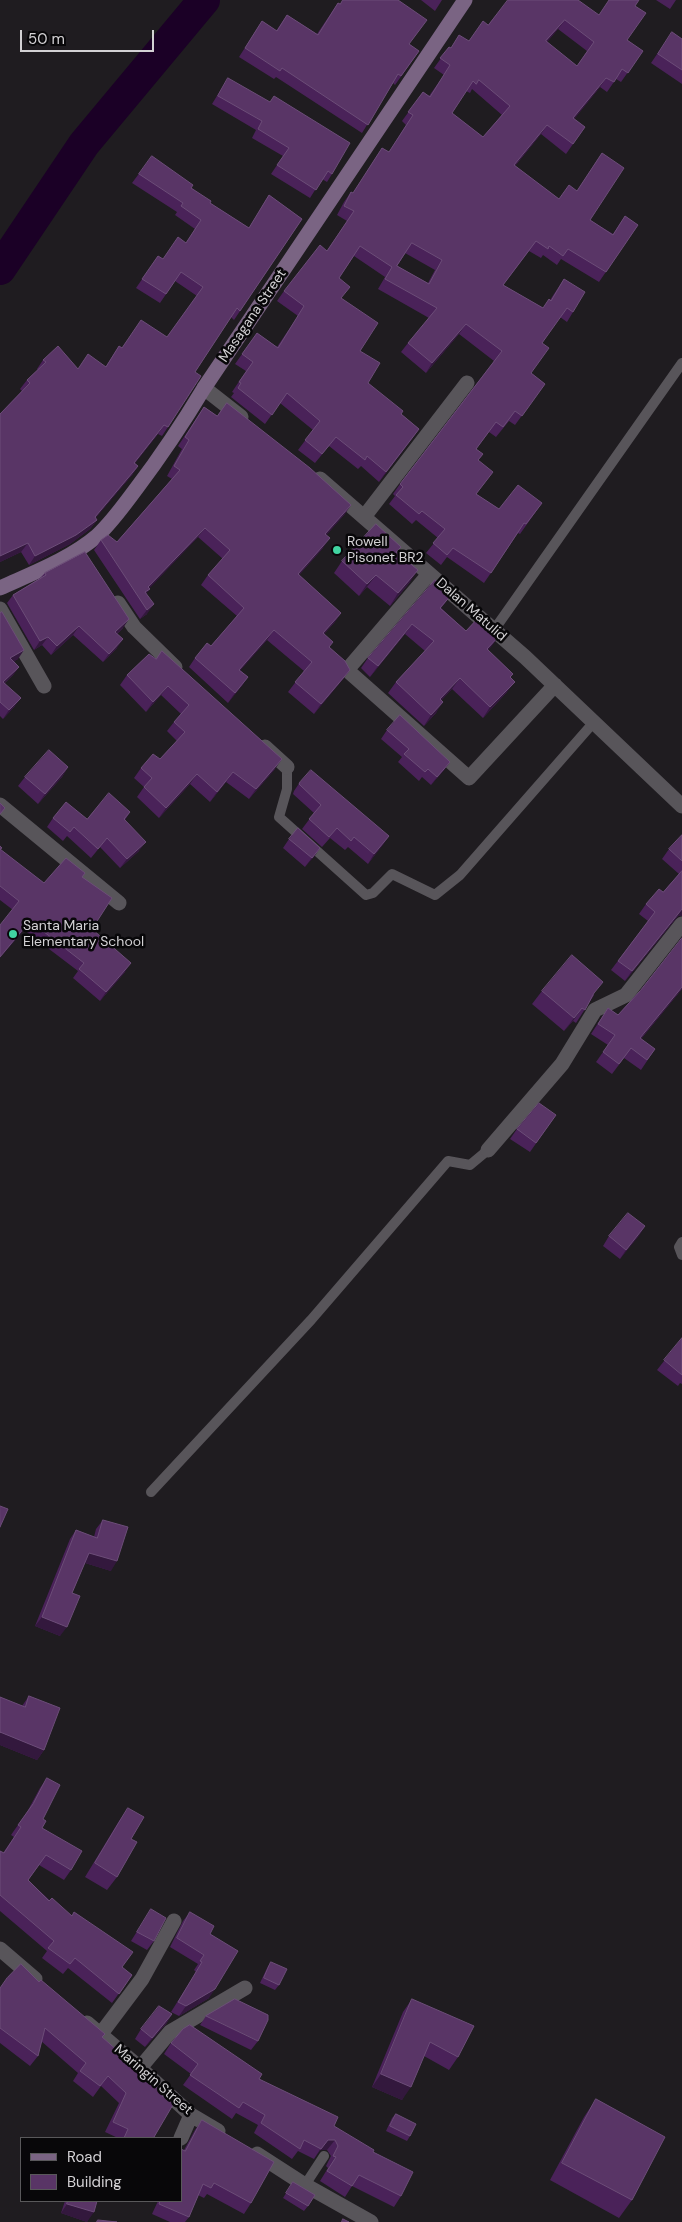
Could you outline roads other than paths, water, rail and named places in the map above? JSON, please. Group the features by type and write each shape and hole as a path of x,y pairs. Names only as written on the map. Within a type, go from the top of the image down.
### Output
{"street":[{"name":"Masagana Street","path":"0,588 48,566 84,553 96,536 120,510 167,449 204,388 465,0"},
{"path":"364,517 467,383"},
{"path":"204,388 250,424"},
{"name":"Dalan Matulid","path":"304,467 494,630 555,685 682,806"},
{"path":"429,574 347,670 455,766 470,778 555,685"},
{"path":"108,589 134,627 185,677"},
{"path":"0,609 44,686"},
{"path":"250,735 287,767"},
{"path":"0,805 118,903"},
{"path":"488,1150 562,1064 595,1010 626,995 682,924"},
{"path":"100,2035 142,1979 174,1921"},
{"path":"0,1949 43,1986"},
{"path":"140,2068 170,2032 245,1988"},
{"name":"Maringin Street","path":"79,2016 191,2115 304,2185 371,2222"},
{"path":"181,2137 191,2115"}],"lane":[{"path":"494,630 682,363"},
{"path":"287,767 287,789 278,817 366,895 372,894 392,874 435,895 466,869 594,722"},
{"path":"151,1492 311,1320 448,1161 470,1165 488,1150"},
{"path":"682,1242 679,1247 682,1255"},
{"path":"304,2185 324,2156"}],"waterway":[{"path":"0,269 84,144 204,0"}],"place":[{"name":"Rowell Pisonet BR2","path":"337,550"},
{"name":"Santa Maria Elementary School","path":"13,934"}]}
